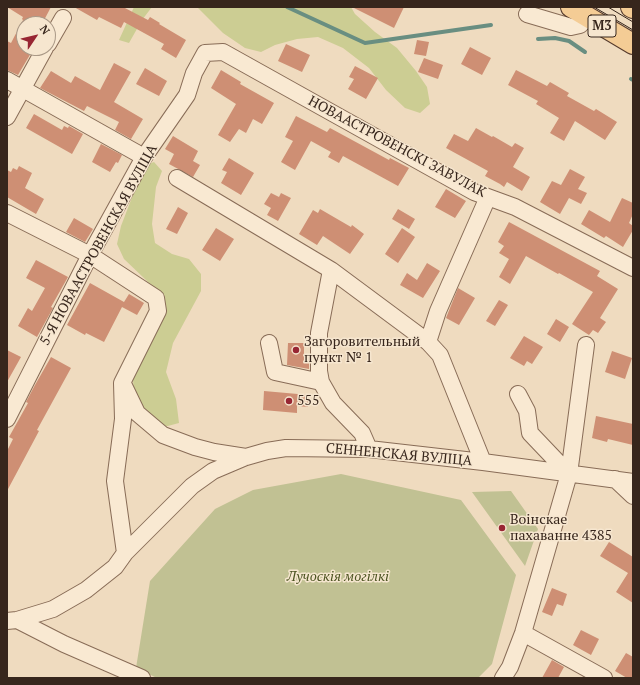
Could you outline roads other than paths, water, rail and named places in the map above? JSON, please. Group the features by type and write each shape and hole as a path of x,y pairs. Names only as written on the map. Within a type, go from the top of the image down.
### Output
{"main road":[{"name":"М3","path":"571,7 633,44"}],"street":[{"path":"527,14 571,27 580,25 588,17"},
{"path":"56,30 63,18"},
{"name":"НОВААСТРОВЕНСКІ ЗАВУЛАК","path":"205,53 223,52 474,192 515,206 633,268"},
{"name":"5-Я НОВААСТРОВЕНСКАЯ ВУЛІЦА","path":"7,419 90,255 144,156 187,95 194,73 205,53"},
{"path":"7,117 40,56"},
{"path":"7,80 144,156"},
{"path":"178,178 331,270 428,342 440,355 483,462"},
{"path":"428,342 438,311 488,197"},
{"path":"7,213 90,255 156,298 158,310 122,383 123,419 115,482 125,553"},
{"path":"331,270 319,333 319,371 321,382 333,403 362,433 369,450"},
{"path":"269,343 275,372 321,382"},
{"path":"503,678 510,667 523,633 569,474 586,345"},
{"path":"122,383 137,413 163,435 201,449 246,457"},
{"path":"518,394 527,411 530,433 569,474"},
{"name":"СЕННЕНСКАЯ ВУЛІЦА","path":"12,620 53,609 86,590 115,567 125,553 192,486 213,471 246,457 267,451 286,448 369,450 483,462 633,482"},
{"path":"615,479 633,496"},
{"path":"12,620 142,678"},
{"path":"523,633 604,678"}],"waterway":[{"path":"287,7 365,43 491,25"},
{"path":"538,39 555,38 569,41 585,52"}],"tram line":[{"path":"594,7 633,30"},
{"path":"608,7 633,22"}],"place":[{"name":"Загоровительный пункт № 1","path":"296,350"},
{"name":"555","path":"289,401"},
{"name":"Воінскае пахаванне 4385","path":"502,528"}],"park label":[{"name":"Лучоскія могілкі","path":"338,577"}]}
